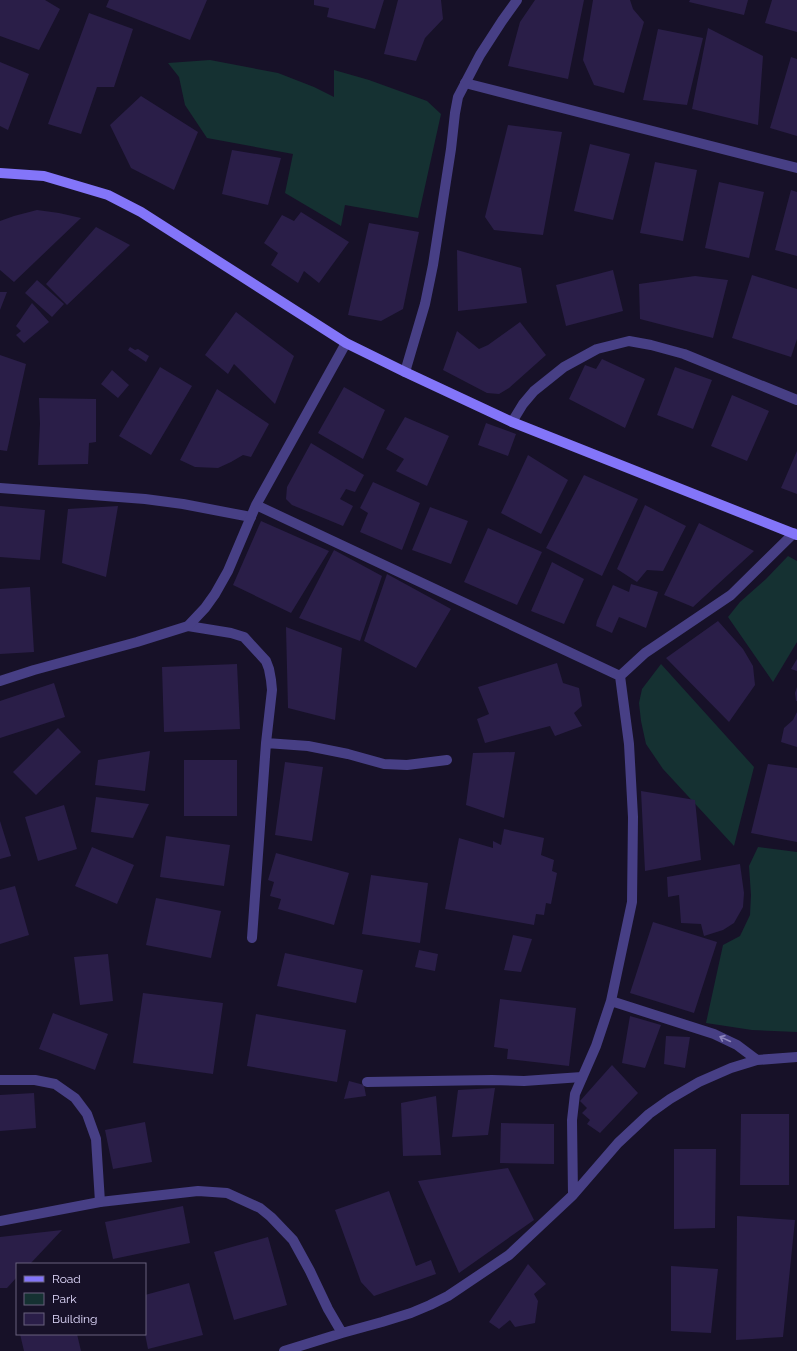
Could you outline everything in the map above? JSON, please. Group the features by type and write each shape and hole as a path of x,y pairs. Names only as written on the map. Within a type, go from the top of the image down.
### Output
{"main road":[{"path":"0,173 44,176 108,195 141,212 346,343 512,422 796,534"}],"street":[{"path":"405,372 421,318 434,258 458,97 480,55 504,17 517,0"},
{"path":"465,83 797,168"},
{"path":"512,422 523,404 534,391 564,367 597,349 629,341 684,354 797,400"},
{"path":"188,626 205,608 228,571 256,505 346,343"},
{"path":"0,488 145,499 183,504 251,517"},
{"path":"256,505 620,676"},
{"path":"620,676 645,653 731,595 796,534"},
{"path":"0,681 188,626 231,633 244,638 266,661 269,669 272,690 266,743 252,938"},
{"path":"573,1195 572,1120 575,1094 596,1046 611,1001 632,902 633,817 629,744 620,676"},
{"path":"266,743 308,746 348,754 384,764 407,766 448,760"},
{"path":"611,1001 714,1034 737,1045 757,1060"},
{"path":"284,1351 342,1332 411,1313 430,1306 448,1296 509,1255 573,1195 618,1143 649,1114 705,1079 718,1073 757,1060 797,1057"},
{"path":"367,1082 492,1080 524,1081 582,1077"},
{"path":"0,1080 35,1080 55,1084 75,1098 87,1114 96,1139 100,1202"},
{"path":"0,1221 100,1202 198,1191 227,1193 260,1208 293,1240 328,1309 342,1332"}],"green space":[{"path":"210,60 278,73 314,87 334,97 334,70 369,80 427,101 441,114 418,218 345,205 341,226 285,193 293,154 207,138 185,105 179,77 168,63"},
{"path":"788,556 797,561 797,642 773,682 728,617 740,602 766,579"},
{"path":"661,664 754,767 734,846 663,769 646,744 639,703 642,689"},
{"path":"758,847 797,852 797,1032 752,1030 706,1023 723,945 740,936 750,915 751,895 749,866"}],"building":[{"path":"0,0 45,0 60,9 39,50 0,36"},
{"path":"109,0 207,0 190,40 106,7"},
{"path":"314,0 384,0 375,29 327,17 329,8 314,5"},
{"path":"398,0 441,0 443,19 425,38 416,61 384,54"},
{"path":"535,0 584,0 568,79 508,66 520,22"},
{"path":"593,0 630,0 633,9 644,22 624,93 594,85 583,60"},
{"path":"690,0 748,0 744,15 689,2"},
{"path":"772,0 797,0 797,32 765,23"},
{"path":"89,13 133,29 114,87 97,87 81,134 48,124"},
{"path":"708,28 763,56 758,125 692,109"},
{"path":"658,29 703,38 687,105 643,100"},
{"path":"791,57 797,59 797,136 770,128"},
{"path":"0,62 29,74 8,130 0,126"},
{"path":"141,96 198,132 174,190 131,168 110,125"},
{"path":"508,125 562,132 543,235 494,230 485,217"},
{"path":"590,144 630,154 613,220 574,211"},
{"path":"232,150 281,158 268,205 222,194"},
{"path":"655,162 697,170 683,241 640,233"},
{"path":"719,182 764,192 749,258 705,248"},
{"path":"791,190 797,192 797,256 775,250"},
{"path":"37,210 81,218 14,282 0,270 0,221"},
{"path":"301,212 349,242 319,283 304,271 298,283 271,265 278,253 264,243 282,215 294,221"},
{"path":"369,223 419,232 403,309 381,321 348,315"},
{"path":"96,227 130,245 67,305 46,284"},
{"path":"457,250 521,268 527,303 458,311"},
{"path":"613,270 623,311 566,326 556,285"},
{"path":"752,275 797,289 797,339 791,357 732,338"},
{"path":"695,276 728,280 713,338 640,319 639,284"},
{"path":"37,280 64,304 52,317 25,293"},
{"path":"0,292 7,292 0,310"},
{"path":"32,303 49,322 24,343 16,335 21,331 16,326"},
{"path":"236,312 294,356 275,404 234,364 228,374 205,355"},
{"path":"520,322 546,355 509,388 499,394 487,393 443,370 457,331 479,349 488,345"},
{"path":"130,347 135,350 138,349 149,356 146,362 128,350"},
{"path":"0,355 26,364 7,451 0,450"},
{"path":"602,359 645,379 625,428 569,399 585,365 596,369"},
{"path":"160,367 192,386 151,455 119,436"},
{"path":"675,367 712,380 693,429 657,415"},
{"path":"112,370 129,385 118,398 101,384"},
{"path":"344,387 385,410 363,459 318,433"},
{"path":"217,389 269,424 251,457 243,455 218,468 195,467 180,460"},
{"path":"732,395 769,411 747,461 711,446"},
{"path":"39,398 96,399 96,442 89,443 88,464 38,465 40,424"},
{"path":"405,417 449,436 427,486 396,471 404,459 386,449"},
{"path":"486,423 516,434 508,456 478,445"},
{"path":"311,443 364,475 355,492 346,489 340,499 353,506 343,526 292,505 286,499 287,487"},
{"path":"797,451 797,494 781,488"},
{"path":"528,455 568,480 541,534 501,513"},
{"path":"584,475 638,499 602,576 546,548"},
{"path":"373,482 420,503 402,550 360,532 368,513 360,508"},
{"path":"645,505 686,526 663,571 647,570 637,582 617,569"},
{"path":"0,506 45,510 40,560 0,557"},
{"path":"118,506 106,577 62,563 68,509"},
{"path":"430,507 468,521 451,564 412,550"},
{"path":"261,521 329,551 291,613 233,585"},
{"path":"699,523 754,551 693,607 664,595"},
{"path":"488,528 542,552 517,605 464,582"},
{"path":"334,550 382,576 360,641 299,618"},
{"path":"552,562 584,579 564,624 531,611"},
{"path":"387,574 451,609 416,668 364,641"},
{"path":"631,584 658,592 646,628 619,617 612,633 596,626 613,585 629,592"},
{"path":"30,587 34,652 0,654 0,589"},
{"path":"718,621 743,649 753,666 755,685 729,722 666,658"},
{"path":"286,627 342,648 335,720 288,708"},
{"path":"797,659 797,671 791,669"},
{"path":"557,663 563,683 579,688 582,706 574,713 582,726 555,736 550,726 485,743 477,719 489,714 478,687"},
{"path":"237,664 240,729 164,732 162,667"},
{"path":"54,683 65,717 0,738 0,701"},
{"path":"797,687 797,701 796,701 795,693"},
{"path":"797,712 797,747 781,742 784,728 793,720"},
{"path":"58,728 81,752 36,795 13,772"},
{"path":"150,751 145,791 95,785 98,760"},
{"path":"515,752 504,818 466,805 473,753"},
{"path":"184,760 237,760 237,816 184,816"},
{"path":"285,762 323,767 312,841 275,835"},
{"path":"768,764 797,768 797,842 751,833"},
{"path":"641,791 695,800 701,860 645,871"},
{"path":"96,797 149,804 133,838 91,832"},
{"path":"64,805 77,849 38,861 25,817"},
{"path":"0,821 11,856 0,859"},
{"path":"504,829 544,838 541,855 554,860 552,871 557,873 551,904 546,903 544,915 536,914 534,925 445,909 459,838 493,848 493,841 501,845"},
{"path":"166,836 230,845 224,886 160,877"},
{"path":"92,847 134,865 117,904 75,886"},
{"path":"276,853 349,873 334,925 278,909 281,899 270,896 274,882 268,880"},
{"path":"740,864 744,893 743,907 734,923 723,930 704,936 701,924 681,923 679,895 668,897 667,877"},
{"path":"371,875 428,883 420,943 362,934"},
{"path":"15,886 29,935 0,944 0,890"},
{"path":"156,898 221,911 211,958 146,945"},
{"path":"653,922 717,942 694,1013 630,993"},
{"path":"513,935 532,939 521,972 504,970"},
{"path":"419,950 438,954 435,971 415,967"},
{"path":"285,953 363,970 356,1003 277,986"},
{"path":"108,954 113,1001 80,1005 74,957"},
{"path":"143,993 223,1003 213,1074 133,1063"},
{"path":"500,999 576,1008 569,1066 507,1059 508,1049 494,1047"},
{"path":"53,1013 108,1034 95,1070 39,1049"},
{"path":"256,1014 346,1030 337,1082 247,1066"},
{"path":"630,1016 661,1025 645,1068 622,1063"},
{"path":"666,1036 690,1037 685,1068 664,1064"},
{"path":"612,1065 638,1093 600,1133 587,1124 590,1120 582,1113 587,1108 580,1101"},
{"path":"349,1081 364,1085 366,1096 344,1099"},
{"path":"495,1088 488,1135 452,1137 458,1090"},
{"path":"34,1093 36,1128 0,1131 0,1095"},
{"path":"436,1096 441,1155 403,1156 401,1103"},
{"path":"741,1114 789,1114 789,1185 740,1185"},
{"path":"145,1122 152,1162 113,1169 105,1130"},
{"path":"501,1123 554,1124 554,1164 500,1163"},
{"path":"674,1149 716,1149 715,1228 674,1229"},
{"path":"508,1168 534,1220 459,1273 418,1181"},
{"path":"389,1191 416,1266 431,1260 436,1274 374,1296 361,1282 335,1210"},
{"path":"183,1206 190,1243 113,1259 105,1222"},
{"path":"737,1216 795,1220 783,1337 736,1340"},
{"path":"62,1230 31,1263 16,1263 16,1278 7,1288 0,1288 0,1237"},
{"path":"268,1237 287,1305 234,1320 214,1252"},
{"path":"528,1264 546,1284 534,1294 538,1301 535,1323 515,1327 510,1320 499,1329 489,1322"},
{"path":"671,1266 718,1269 711,1333 671,1331"},
{"path":"189,1283 203,1335 148,1349 145,1335 146,1295"},
{"path":"20,1335 77,1335 81,1351 24,1351"}]}
